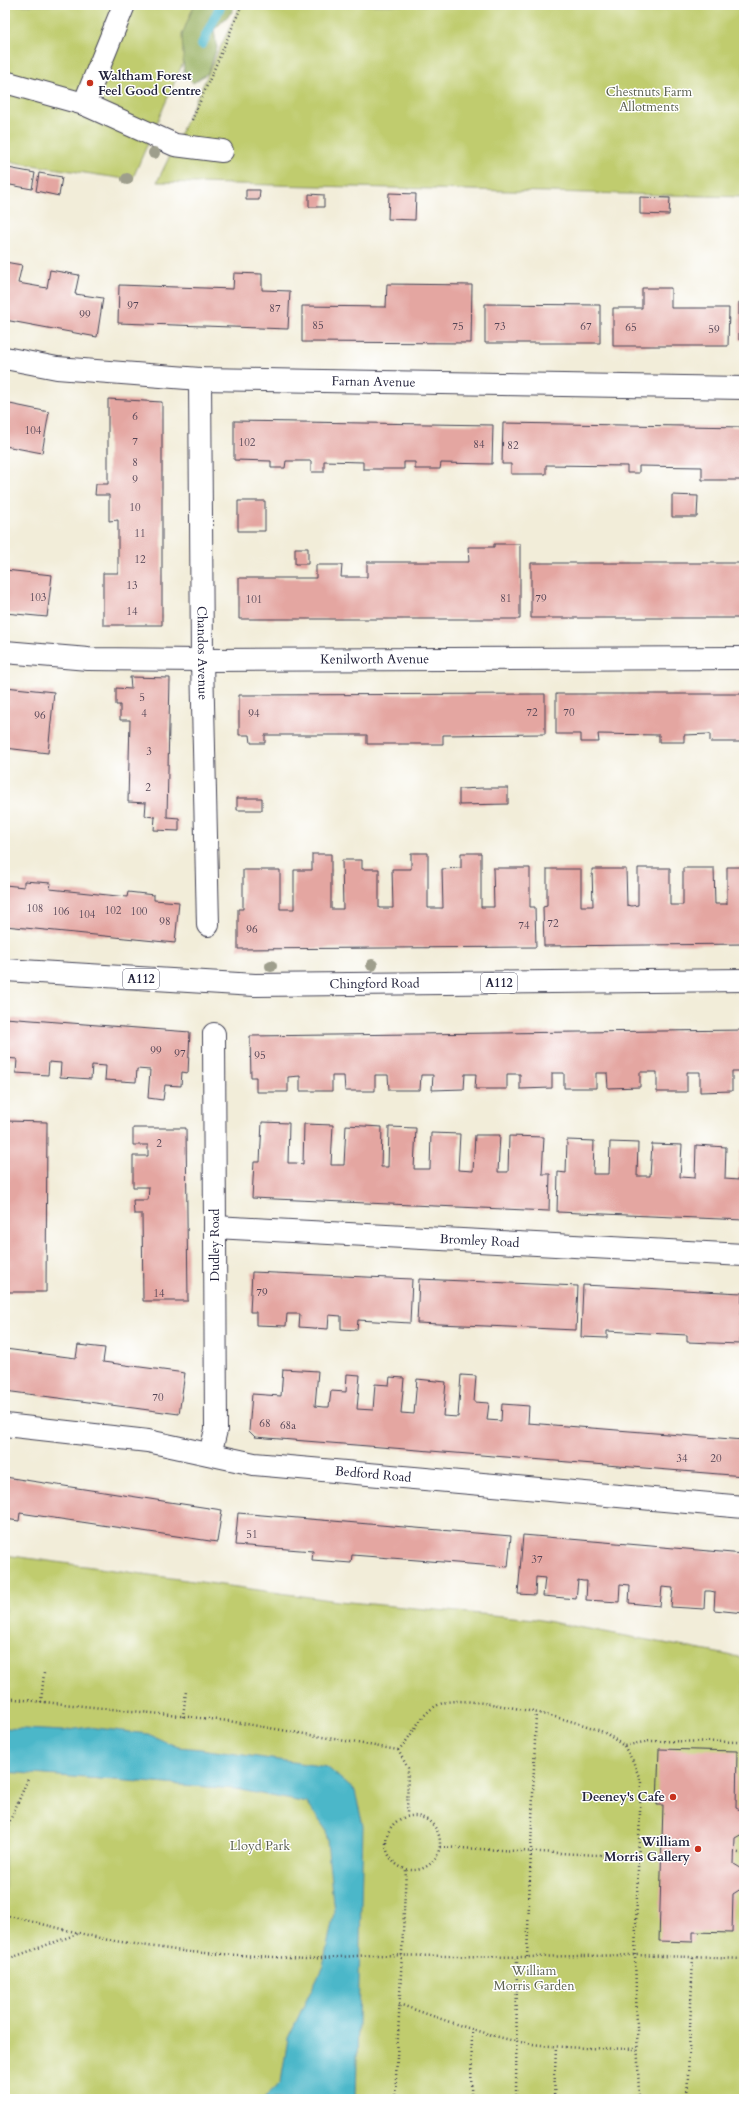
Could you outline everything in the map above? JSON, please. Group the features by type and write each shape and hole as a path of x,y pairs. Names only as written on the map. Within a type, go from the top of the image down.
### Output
{"street":[{"path":"84,104 124,5"},
{"path":"5,82 84,104 176,145 222,151"},
{"name":"Farnan Avenue","path":"5,358 57,368 200,379 744,388"},
{"name":"Chandos Avenue","path":"200,379 202,660 208,926"},
{"name":"Kenilworth Avenue","path":"5,652 88,659 202,660 744,658"},
{"name":"Chingford Road","path":"5,970 255,985 744,980"},
{"name":"Dudley Road","path":"210,1454 216,1430 214,1034"},
{"name":"Bromley Road","path":"215,1227 744,1255"},
{"name":"Bedford Road","path":"5,1425 148,1441 254,1464 744,1507"}],"path":[{"path":"181,146 242,5"},
{"path":"41,1702 44,1673"},
{"path":"183,1716 186,1691"},
{"path":"5,1698 229,1721 398,1750"},
{"path":"398,1750 406,1743 422,1717 443,1702 469,1702 561,1718 599,1730 624,1746 633,1761 641,1782 635,1955 638,2099"},
{"path":"527,1957 536,1713"},
{"path":"624,1746 649,1741 744,1742"},
{"path":"398,1750 408,1768 407,1815"},
{"path":"5,1832 28,1779"},
{"path":"407,1815 417,1815 432,1822 437,1829 440,1838 440,1847 437,1856 430,1864 417,1870 406,1870 392,1861 387,1852 385,1840 388,1830 394,1822 407,1815"},
{"path":"440,1847 531,1850 638,1857"},
{"path":"734,1852 744,1854"},
{"path":"395,2099 406,1870"},
{"path":"5,1916 108,1940 189,1952 306,1959 372,1955 527,1957 635,1955 744,1959"},
{"path":"5,1960 80,1933"},
{"path":"516,2099 517,1956"},
{"path":"687,2099 692,1957"},
{"path":"400,2004 472,2030 516,2041 556,2047 637,2049"},
{"path":"471,2098 472,2030"},
{"path":"554,2099 556,2047"},
{"path":"456,2099 497,2099"}],"green space":[{"name":"Waltham Forest Feel Good Centre","path":"5,5 208,5 132,180 5,161"},
{"path":"194,5 235,5 232,12 214,30 217,48 208,73 193,83 184,74 182,35"},
{"name":"Chestnuts Farm Allotments","path":"240,5 744,5 744,197 157,182"},
{"name":"Lloyd Park","path":"5,1555 338,1601 535,1619 744,1658 744,2099 5,2099"}],"water":[{"path":"88,1727 148,1734 178,1747 327,1767 355,1791 363,1826 356,2099 263,2099 281,2082 288,2038 323,1966 334,1913 326,1830 307,1803 235,1789 5,1772 5,1728 63,1731"}],"building":[{"path":"8,168 35,173 32,189 5,184"},
{"path":"39,173 62,177 59,196 36,191"},
{"path":"246,190 260,190 259,200 246,200"},
{"path":"389,193 416,194 415,220 388,219"},
{"path":"309,194 324,195 324,207 309,207"},
{"path":"640,197 670,198 669,215 640,214"},
{"path":"5,262 22,265 18,283 47,288 50,270 79,275 75,294 103,298 97,337 5,320"},
{"path":"234,273 262,274 262,290 290,291 288,329 118,323 119,285 233,289"},
{"path":"387,284 472,285 471,343 302,342 302,306 386,307"},
{"path":"642,288 671,288 671,308 729,308 728,346 613,346 613,308 642,308"},
{"path":"739,302 744,302 744,340 739,340"},
{"path":"485,304 600,305 600,343 485,343"},
{"path":"108,399 162,402 162,625 103,625 103,573 118,573 118,520 109,521 109,495 95,495 96,484 108,484"},
{"path":"5,403 49,412 42,453 5,446"},
{"path":"234,421 493,425 492,464 441,463 440,469 415,469 415,462 404,462 404,469 363,469 363,462 324,461 324,472 311,472 311,461 286,461 285,468 271,468 271,461 234,460"},
{"path":"503,423 744,427 743,480 702,480 702,467 639,466 639,473 627,473 627,466 546,465 546,474 511,474 511,464 502,464"},
{"path":"672,495 698,496 697,517 672,517"},
{"path":"238,501 265,501 265,531 238,531"},
{"path":"494,544 520,544 520,619 239,619 239,578 316,578 316,565 342,565 341,577 367,577 367,562 469,562 468,547 494,547"},
{"path":"295,548 308,548 308,564 295,564"},
{"path":"531,563 744,563 744,618 531,618"},
{"path":"5,570 52,575 47,617 5,613"},
{"path":"130,677 170,678 167,817 179,818 179,831 154,830 155,817 145,816 146,803 128,802 130,720 120,720 120,705 116,705 116,688 131,689"},
{"path":"5,687 54,692 48,753 5,748"},
{"path":"545,694 545,734 443,735 443,744 367,744 367,735 265,735 265,743 251,743 250,735 239,735 239,695"},
{"path":"556,694 744,694 744,742 710,742 710,734 684,735 684,742 659,742 659,735 598,734 599,742 581,742 581,734 556,734"},
{"path":"508,788 508,804 459,805 459,789"},
{"path":"237,798 262,798 262,810 237,810"},
{"path":"411,853 428,853 428,908 443,908 442,869 461,868 461,853 481,853 481,907 494,907 493,868 530,868 530,907 535,907 536,947 238,949 238,909 243,909 243,870 280,870 280,909 294,909 294,870 312,870 312,854 331,854 331,909 343,909 342,860 362,860 362,869 379,869 379,908 393,908 392,869 411,869"},
{"path":"727,867 744,867 744,944 544,946 543,907 547,906 547,869 581,869 581,906 593,906 592,869 626,869 627,905 632,906 638,905 638,868 670,868 670,905 683,905 683,868 714,868 715,904 727,904"},
{"path":"24,881 51,883 50,889 127,897 128,892 154,895 154,900 179,902 175,943 5,926 5,885 24,887"},
{"path":"5,1018 190,1032 188,1073 182,1072 181,1086 165,1085 163,1100 148,1098 150,1070 137,1069 136,1082 105,1080 106,1066 92,1065 91,1079 60,1077 61,1063 49,1062 48,1075 16,1073 17,1059 5,1058"},
{"path":"744,1030 744,1071 732,1071 732,1091 700,1092 700,1072 687,1072 687,1092 657,1092 657,1072 640,1072 640,1087 608,1088 607,1073 596,1073 596,1088 564,1088 564,1073 552,1073 552,1088 520,1089 520,1074 507,1074 507,1089 475,1089 476,1074 465,1074 464,1089 432,1090 433,1075 421,1075 420,1090 389,1090 388,1075 375,1075 375,1091 345,1091 344,1076 332,1076 332,1091 300,1091 300,1076 288,1077 288,1092 256,1092 256,1077 251,1077 250,1036"},
{"path":"5,1121 47,1122 46,1292 5,1292"},
{"path":"262,1122 289,1123 288,1163 303,1164 304,1124 333,1125 331,1165 344,1165 346,1125 382,1127 381,1167 388,1167 389,1127 416,1128 414,1169 430,1169 431,1133 460,1134 458,1170 473,1171 475,1135 500,1135 498,1172 508,1172 509,1136 544,1137 542,1174 550,1174 549,1211 252,1198 254,1162 260,1162"},
{"path":"133,1128 186,1128 188,1301 143,1301 142,1214 134,1214 133,1200 148,1200 149,1187 133,1187 133,1156 148,1156 148,1145 133,1145"},
{"path":"567,1140 594,1141 593,1174 609,1174 610,1142 638,1143 637,1176 650,1176 652,1144 682,1145 680,1177 695,1178 696,1145 726,1147 725,1179 738,1180 740,1151 744,1151 744,1220 557,1212 558,1172 566,1173"},
{"path":"252,1272 412,1279 410,1323 358,1320 357,1330 341,1329 341,1316 329,1315 328,1329 299,1327 300,1314 287,1314 286,1326 256,1325 256,1312 250,1312"},
{"path":"419,1279 578,1286 576,1330 417,1323"},
{"path":"583,1285 742,1293 740,1344 687,1342 687,1335 607,1331 607,1338 581,1337"},
{"path":"78,1345 105,1348 103,1362 185,1373 179,1414 5,1391 5,1349 76,1358"},
{"path":"283,1369 318,1371 315,1406 323,1407 329,1407 331,1391 346,1392 347,1374 360,1375 357,1409 373,1410 375,1384 389,1385 390,1377 404,1378 401,1413 414,1414 417,1379 446,1382 443,1416 458,1417 461,1375 476,1376 474,1402 489,1403 487,1420 501,1421 502,1404 529,1406 528,1423 744,1440 744,1476 255,1437 249,1431 252,1394 281,1396"},
{"path":"5,1477 222,1510 217,1542 20,1513 19,1521 5,1519"},
{"path":"238,1513 511,1536 508,1567 352,1555 351,1563 312,1560 313,1551 235,1545"},
{"path":"523,1535 744,1554 744,1613 714,1610 715,1592 710,1591 705,1591 704,1609 671,1607 673,1588 662,1587 660,1606 629,1603 630,1585 620,1584 619,1602 586,1600 587,1581 578,1580 576,1599 543,1596 545,1578 536,1577 535,1595 518,1594"},
{"name":"William Morris Gallery","path":"659,1749 737,1751 736,1808 744,1812 744,1833 735,1838 734,1864 744,1870 744,1887 733,1894 732,1933 693,1932 693,1942 659,1941 663,1805 657,1805"}],"waterway":[{"path":"202,44 221,5"}],"place":[{"name":"Waltham Forest Feel Good Centre","path":"90,83"},
{"name":"Deeney's Cafe","path":"673,1797"},
{"name":"William Morris Gallery","path":"698,1849"}],"park label":[{"name":"William Morris Garden","path":"534,1978"}]}
